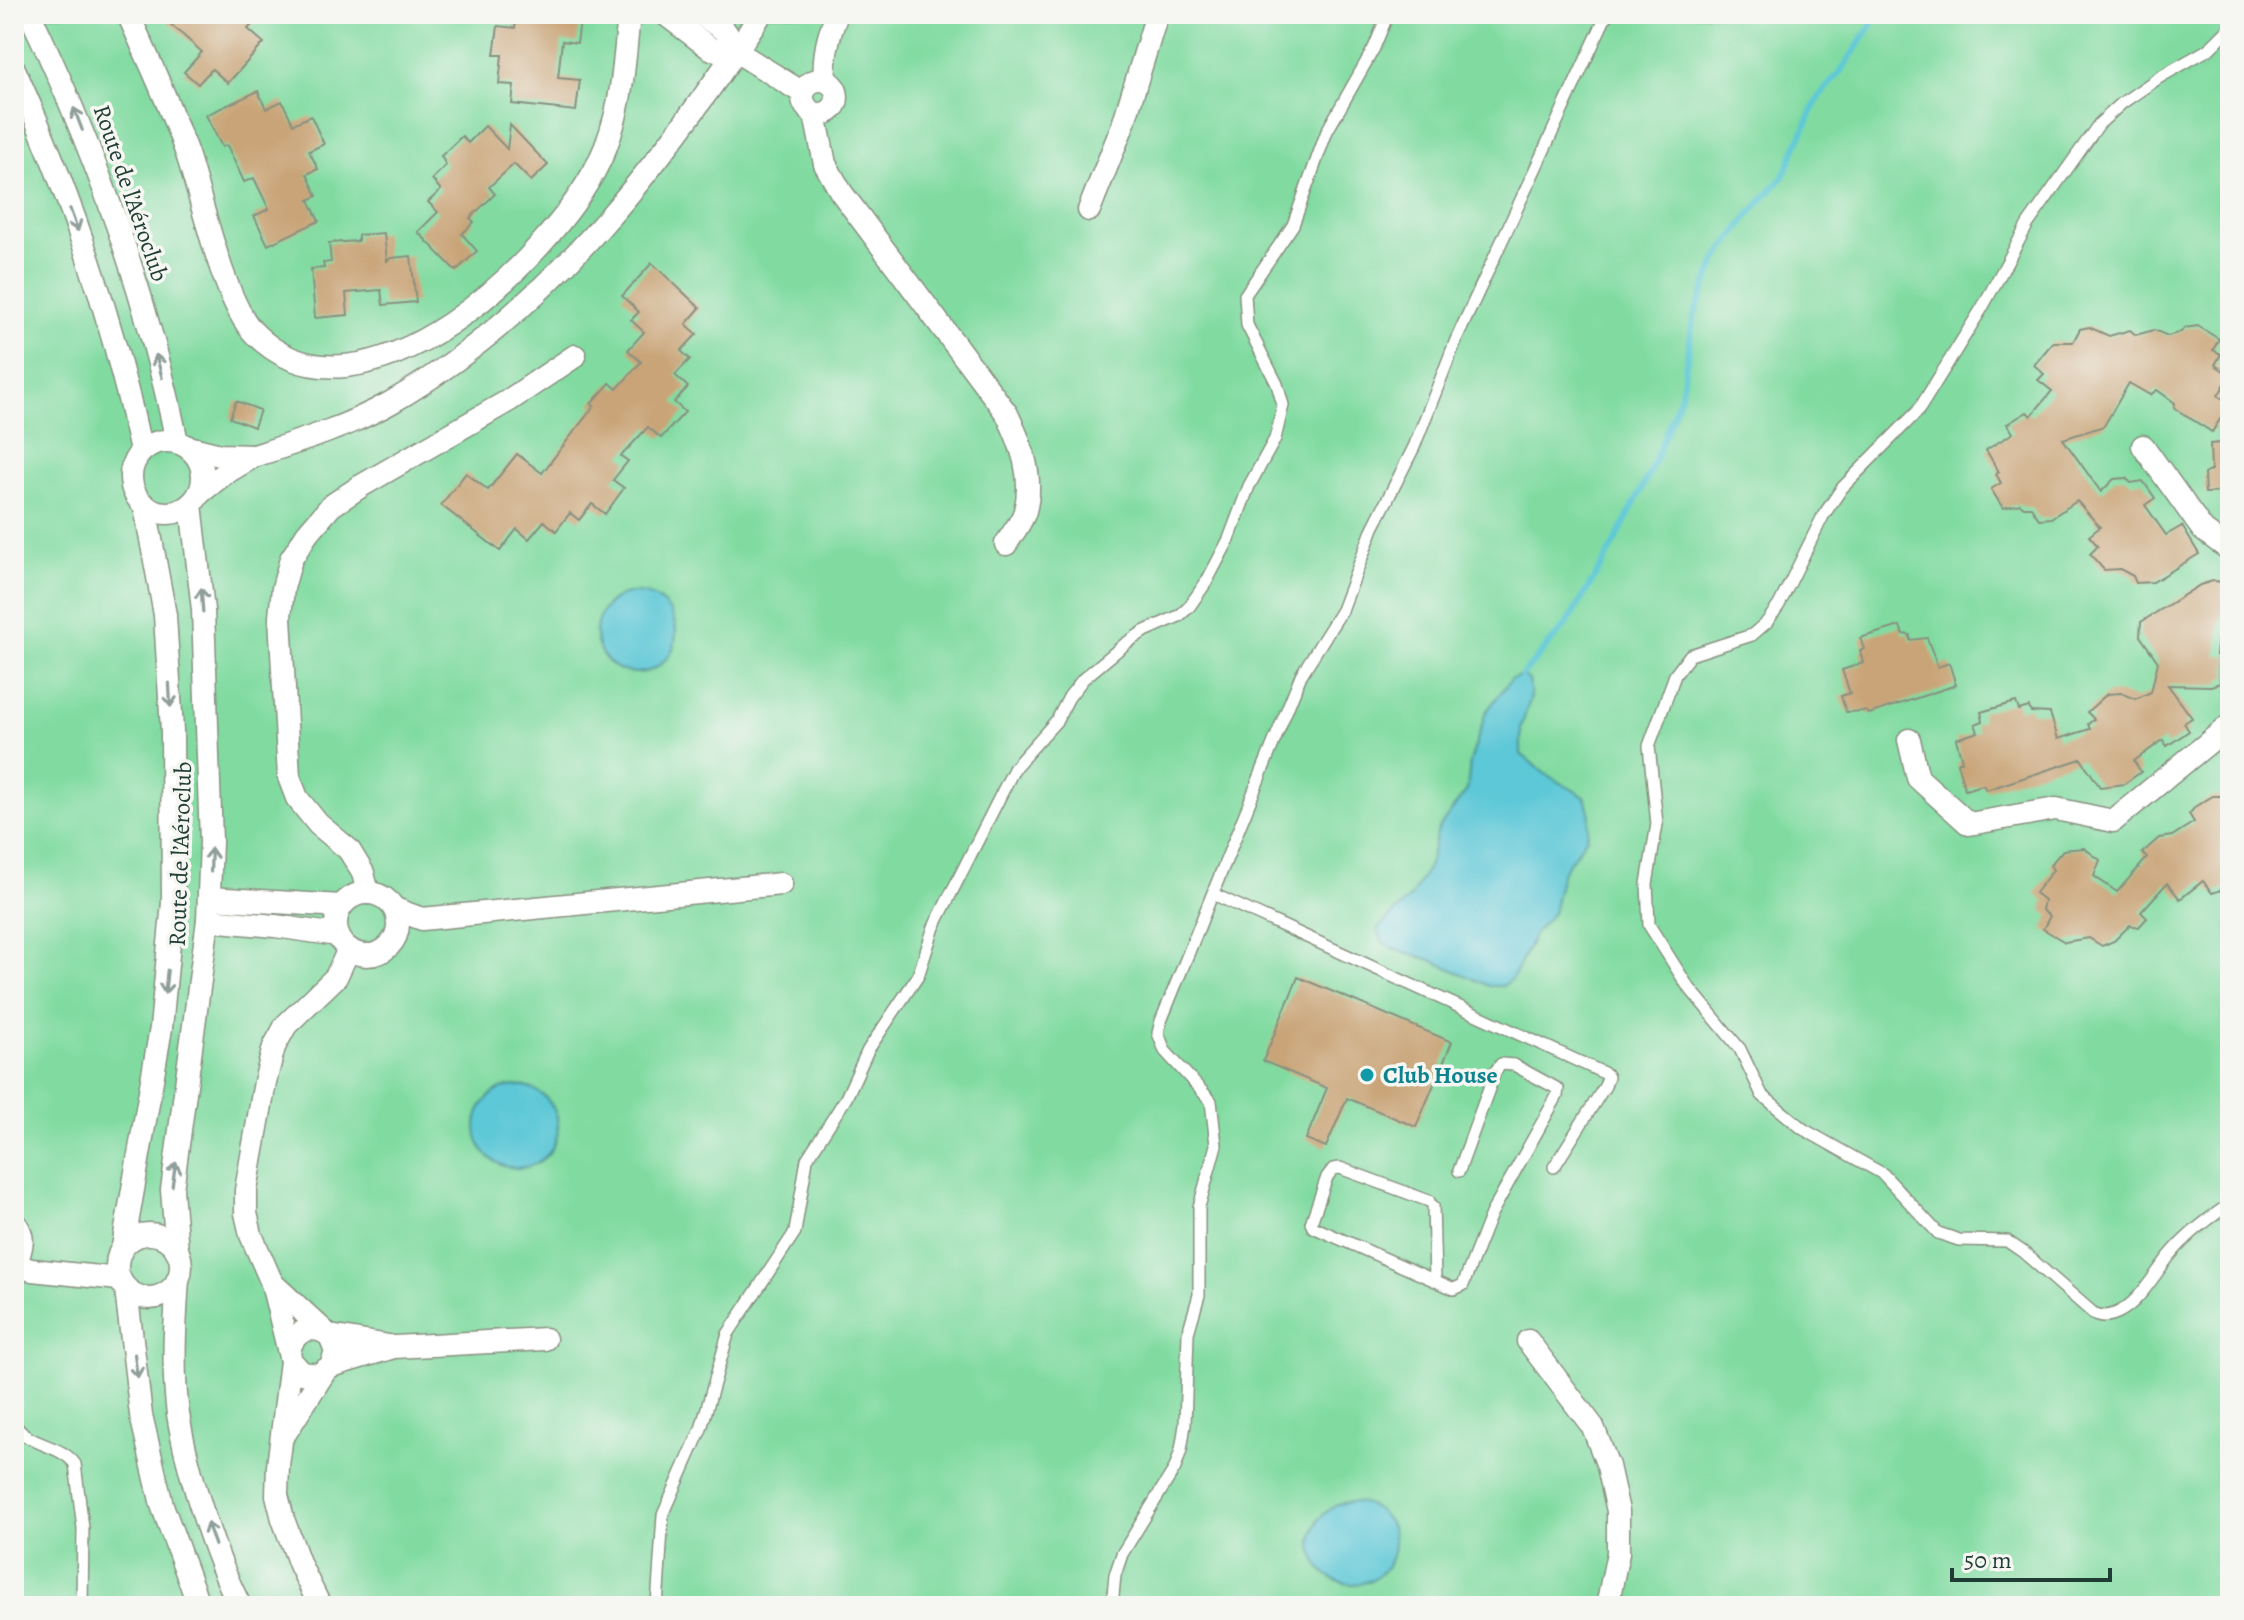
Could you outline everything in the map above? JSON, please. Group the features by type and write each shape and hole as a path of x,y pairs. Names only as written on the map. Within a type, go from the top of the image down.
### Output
{"street":[{"name":"Route de l’Aéroclub","path":"30,14 70,98 127,250 183,445"},
{"path":"128,14 186,152 234,305 251,331 272,350 295,362 322,366 358,364 411,348 456,320 549,238 580,197 615,126 629,14"},
{"path":"665,14 711,49 738,52 803,93 806,108 815,114 826,114 837,102 834,86 825,80 814,81 803,93"},
{"path":"701,14 725,31 738,52"},
{"path":"254,456 220,455 158,442 141,451 133,461 131,486 136,498 145,507 156,512 181,511 224,474 254,456 334,430 389,403 445,368 515,313 596,234 661,157 738,52 761,14"},
{"path":"825,80 828,37 837,14"},
{"path":"1089,210 1123,125 1157,14"},
{"path":"14,69 89,260 141,451"},
{"path":"815,114 825,164 841,192 1007,414 1021,444 1028,478 1024,513 1006,544"},
{"path":"368,893 363,873 349,850 318,824 297,798 289,777 280,617 283,588 291,559 331,506 508,401 575,356"},
{"path":"183,445 196,455 203,473 195,499"},
{"path":"2143,446 2203,530 2230,550"},
{"name":"Route de l’Aéroclub","path":"177,1251 172,1190 209,909 211,842 208,713 195,499"},
{"name":"Route de l’Aéroclub","path":"145,507 165,615 172,745 173,902 161,1028 122,1268 141,1415 162,1505 199,1606"},
{"path":"1909,740 1918,778 1969,824 2056,809 2113,821 2230,725"},
{"path":"545,1339 394,1347 328,1368 318,1375 302,1373 290,1357 272,1283 251,1235 246,1213 252,1150 274,1047 286,1025 336,977 343,942 335,925 341,906 353,896 368,893 384,898 395,909 422,919 781,884"},
{"path":"209,909 341,906"},
{"path":"209,909 343,942 357,953 375,954 422,919"},
{"path":"395,909 398,918 396,936"},
{"path":"178,1279 164,1294 155,1297 135,1295 122,1268 131,1239 151,1234 171,1242 177,1251 181,1270 173,1343 178,1414 199,1497 229,1586 240,1606"},
{"path":"16,1272 32,1270 78,1274 122,1268"},
{"path":"272,1283 327,1333 336,1351 283,1436"},
{"path":"320,1606 300,1565 277,1495 294,1338 300,1332 316,1329 394,1347"},
{"path":"1528,1341 1593,1427 1608,1466 1618,1511 1618,1553 1607,1606"}],"lane":[{"path":"657,1606 663,1515 701,1429 728,1334 795,1232 807,1159 846,1098 868,1050 918,976 934,927 1015,767 1057,720 1083,679 1125,644 1179,616 1189,607 1229,539 1249,486 1275,439 1283,405 1277,384 1247,325 1245,295 1293,225 1327,131 1374,48 1388,14"},
{"path":"1112,1606 1115,1575 1122,1554 1175,1468 1185,1425 1188,1333 1199,1295 1199,1207 1216,1145 1211,1101 1165,1051 1158,1033 1168,999 1301,675 1342,610 1373,528 1414,447 1456,340 1607,14"},
{"path":"2230,28 2209,49 2160,77 2122,103 2099,124 2028,224 1982,308 1918,411 1842,488 1823,516 1790,585 1767,622 1752,635 1690,655 1675,675 1649,746 1657,824 1646,907 1649,925 1687,985 1740,1049 1762,1095 1803,1129 1883,1174 1938,1233 1959,1240 2007,1241 2093,1313 2103,1317 2119,1313 2152,1282 2165,1262 2205,1220 2230,1204"},
{"path":"1213,894 1606,1074 1605,1086 1554,1167"},
{"path":"1435,1280 1431,1203 1340,1168 1333,1169 1327,1177 1311,1223 1313,1227 1454,1289 1463,1285 1491,1214 1557,1096 1558,1089 1514,1065 1501,1064 1495,1072 1459,1171"},
{"path":"14,1214 22,1222 28,1244 16,1272"},
{"path":"14,1422 22,1435 58,1450 75,1464 83,1528 82,1606"}],"green space":[{"path":"14,14 2230,14 2230,1606 14,1606"}],"water":[{"path":"636,593 651,596 664,605 673,618 676,633 673,648 664,661 651,670 636,673 621,670 608,661 599,648 596,633 599,618 608,605 621,596"},
{"path":"1522,675 1529,680 1531,697 1521,727 1521,754 1544,773 1585,797 1590,816 1587,837 1562,873 1553,913 1536,931 1513,978 1503,986 1489,986 1431,960 1392,948 1381,940 1377,929 1411,897 1429,865 1438,829 1467,790 1470,762 1486,712 1511,679"},
{"path":"517,1086 533,1089 546,1098 555,1111 558,1127 555,1143 546,1156 533,1165 517,1168 501,1165 488,1156 479,1143 476,1127 479,1111 488,1098 501,1089"},
{"path":"1353,1502 1369,1505 1382,1514 1391,1527 1394,1543 1391,1559 1382,1572 1369,1581 1353,1584 1337,1581 1324,1572 1315,1559 1312,1543 1315,1527 1324,1514 1337,1505"}],"building":[{"path":"159,14 262,14 248,29 264,43 228,83 212,69 198,84 184,72 202,52"},
{"path":"517,14 581,14 577,43 562,41 558,78 580,80 576,111 512,104 514,85 499,84 502,55 494,55 498,26 515,28"},
{"path":"258,91 266,109 282,101 293,124 311,116 324,144 309,151 318,169 307,174 317,196 309,200 319,221 268,245 254,216 269,209 254,178 244,182 227,145 222,147 206,115"},
{"path":"510,125 548,165 531,181 514,164 489,187 495,194 470,218 474,222 462,234 477,251 456,271 418,232 438,212 428,202 441,190 432,179 446,165 441,156 462,136 468,143 485,126 507,149"},
{"path":"384,233 387,261 411,256 416,302 383,305 381,290 346,293 348,315 315,318 311,269 324,268 323,263 331,262 329,243 358,241 358,235"},
{"path":"652,263 700,308 686,324 697,334 681,351 690,359 675,375 688,387 674,402 685,412 661,438 648,427 621,456 628,461 613,480 624,488 605,514 592,504 579,520 570,513 556,531 544,521 529,539 517,529 500,551 441,505 466,473 488,490 517,454 542,473 594,406 591,404 610,383 617,389 641,362 628,350 644,332 631,320 639,312 622,296"},
{"path":"2198,326 2219,339 2213,350 2221,354 2215,365 2230,375 2218,396 2230,403 2212,432 2174,408 2175,403 2157,390 2150,395 2129,383 2104,426 2063,439 2101,492 2114,479 2126,478 2131,483 2143,481 2155,498 2145,505 2166,535 2182,526 2199,554 2153,582 2136,583 2133,576 2120,569 2104,570 2090,554 2098,546 2089,536 2100,527 2077,501 2051,518 2039,519 2031,507 2020,504 2003,508 1991,489 2001,483 1996,474 1999,472 1986,450 2013,433 2007,424 2027,412 2031,416 2052,391 2038,380 2044,374 2034,365 2053,342 2073,342 2080,329 2089,327 2109,336 2130,330 2136,335 2154,330 2168,336 2184,328"},
{"path":"236,401 260,410 254,427 230,418"},
{"path":"2230,442 2230,492 2205,493 2204,474 2211,470 2210,444"},
{"path":"2223,582 2222,593 2230,594 2230,618 2221,617 2216,655 2228,657 2226,678 2211,686 2168,685 2192,718 2184,723 2189,731 2167,746 2163,740 2134,761 2141,772 2124,784 2100,787 2081,759 1986,790 1983,785 1965,790 1957,763 1962,761 1956,739 1978,732 1975,724 1983,721 1981,712 2016,702 2019,710 2029,707 2031,712 2050,713 2058,739 2090,729 2088,724 2094,719 2087,712 2107,694 2121,693 2136,699 2151,692 2158,662 2140,636 2141,622 2200,585"},
{"path":"1900,626 1903,634 1910,635 1910,640 1927,638 1938,667 1949,663 1956,685 1869,714 1866,711 1846,712 1841,696 1850,693 1842,670 1863,663 1860,651 1864,649 1860,638"},
{"path":"2213,796 2230,796 2230,887 2212,893 2203,881 2180,899 2167,883 2141,912 2147,918 2139,927 2130,925 2114,941 2102,946 2089,938 2065,942 2043,929 2050,916 2042,910 2044,900 2035,893 2053,870 2050,865 2063,850 2084,848 2100,860 2094,876 2117,892 2147,858 2142,853 2159,838 2172,836 2194,822 2189,814"},
{"name":"Club House","path":"1298,977 1452,1042 1416,1127 1347,1098 1326,1147 1306,1139 1327,1088 1263,1061"}],"waterway":[{"path":"1522,675 1567,624 1613,546 1649,474 1681,395 1694,315 1716,261 1751,212 1783,177 1818,98 1843,68 1879,14"}],"place":[{"name":"Club House","path":"1367,1075"}]}
